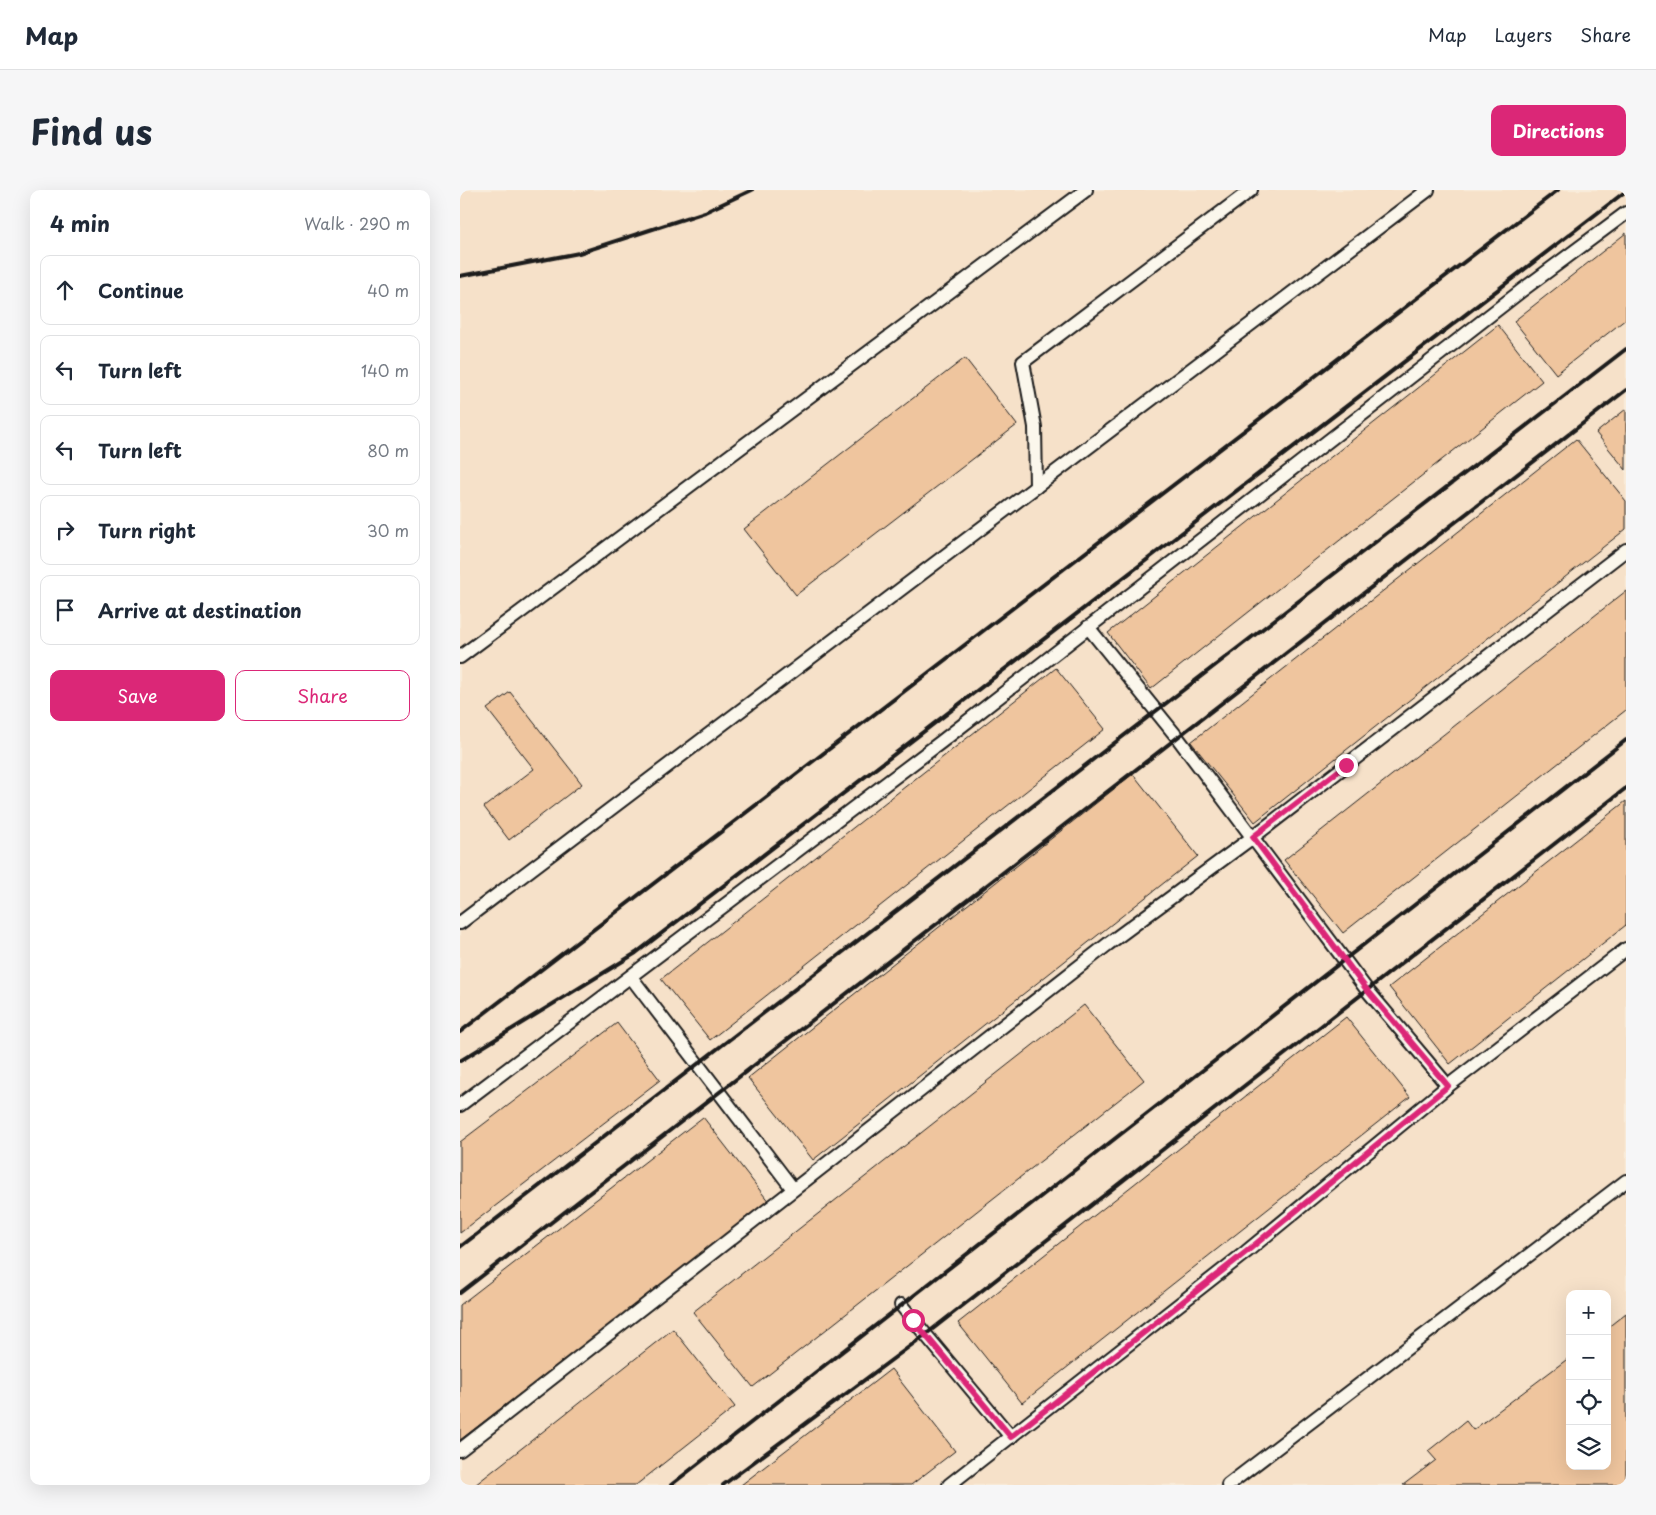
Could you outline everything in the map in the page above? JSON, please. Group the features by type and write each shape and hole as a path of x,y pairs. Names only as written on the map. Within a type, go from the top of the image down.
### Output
{"lane":[{"path":"460,657 1086,190"},
{"path":"1036,487 1035,427 1023,362 1251,190"},
{"path":"460,923 1036,487 1420,192"},
{"path":"460,1105 631,977 1088,627 1521,291 1626,213"},
{"path":"460,1450 1108,944 1253,837 1626,550"},
{"path":"1088,627 1177,737 1367,990 1448,1086"},
{"path":"949,1485 1246,1252 1448,1086 1626,949"},
{"path":"631,977 793,1189"},
{"path":"1228,1485 1626,1181"},
{"path":"901,1305 1011,1437"}],"shaded area":[{"path":"460,190 1626,190 1626,1485 460,1485"}],"building":[{"path":"1626,233 1626,319 1556,374 1514,321"},
{"path":"1498,325 1542,381 1151,689 1108,633"},
{"path":"965,358 1017,425 796,595 744,529"},
{"path":"1626,409 1626,470 1596,433"},
{"path":"1576,439 1626,501 1626,529 1255,822 1191,742"},
{"path":"1626,591 1626,710 1343,933 1284,860"},
{"path":"1056,668 1105,729 710,1040 661,979"},
{"path":"510,692 582,784 509,840 484,807 534,769 487,709"},
{"path":"1133,774 1198,856 813,1160 748,1078"},
{"path":"1626,801 1626,925 1450,1064 1389,987"},
{"path":"1084,1005 1144,1080 753,1387 693,1312"},
{"path":"1346,1017 1410,1097 1022,1403 958,1323"},
{"path":"617,1023 660,1080 460,1233 460,1142"},
{"path":"703,1117 769,1202 460,1440 460,1305"},
{"path":"1626,1313 1626,1485 1403,1485 1436,1460 1428,1451 1466,1421 1473,1430 1566,1360 1566,1470 1611,1470 1611,1325"},
{"path":"673,1329 735,1407 636,1485 475,1485"},
{"path":"891,1369 955,1451 911,1485 741,1485"}],"railway":[{"path":"460,276 579,253 705,212 752,190"},
{"path":"460,1032 1558,190"},
{"path":"460,1061 636,953 1626,191"},
{"path":"460,1247 1626,349"},
{"path":"460,1293 1626,390"},
{"path":"671,1485 1626,740"},
{"path":"723,1485 925,1335 1626,788"}],"route":[{"path":"913,1320 1011,1437 1246,1252 1448,1086 1367,990 1253,837 1346,765"}]}
